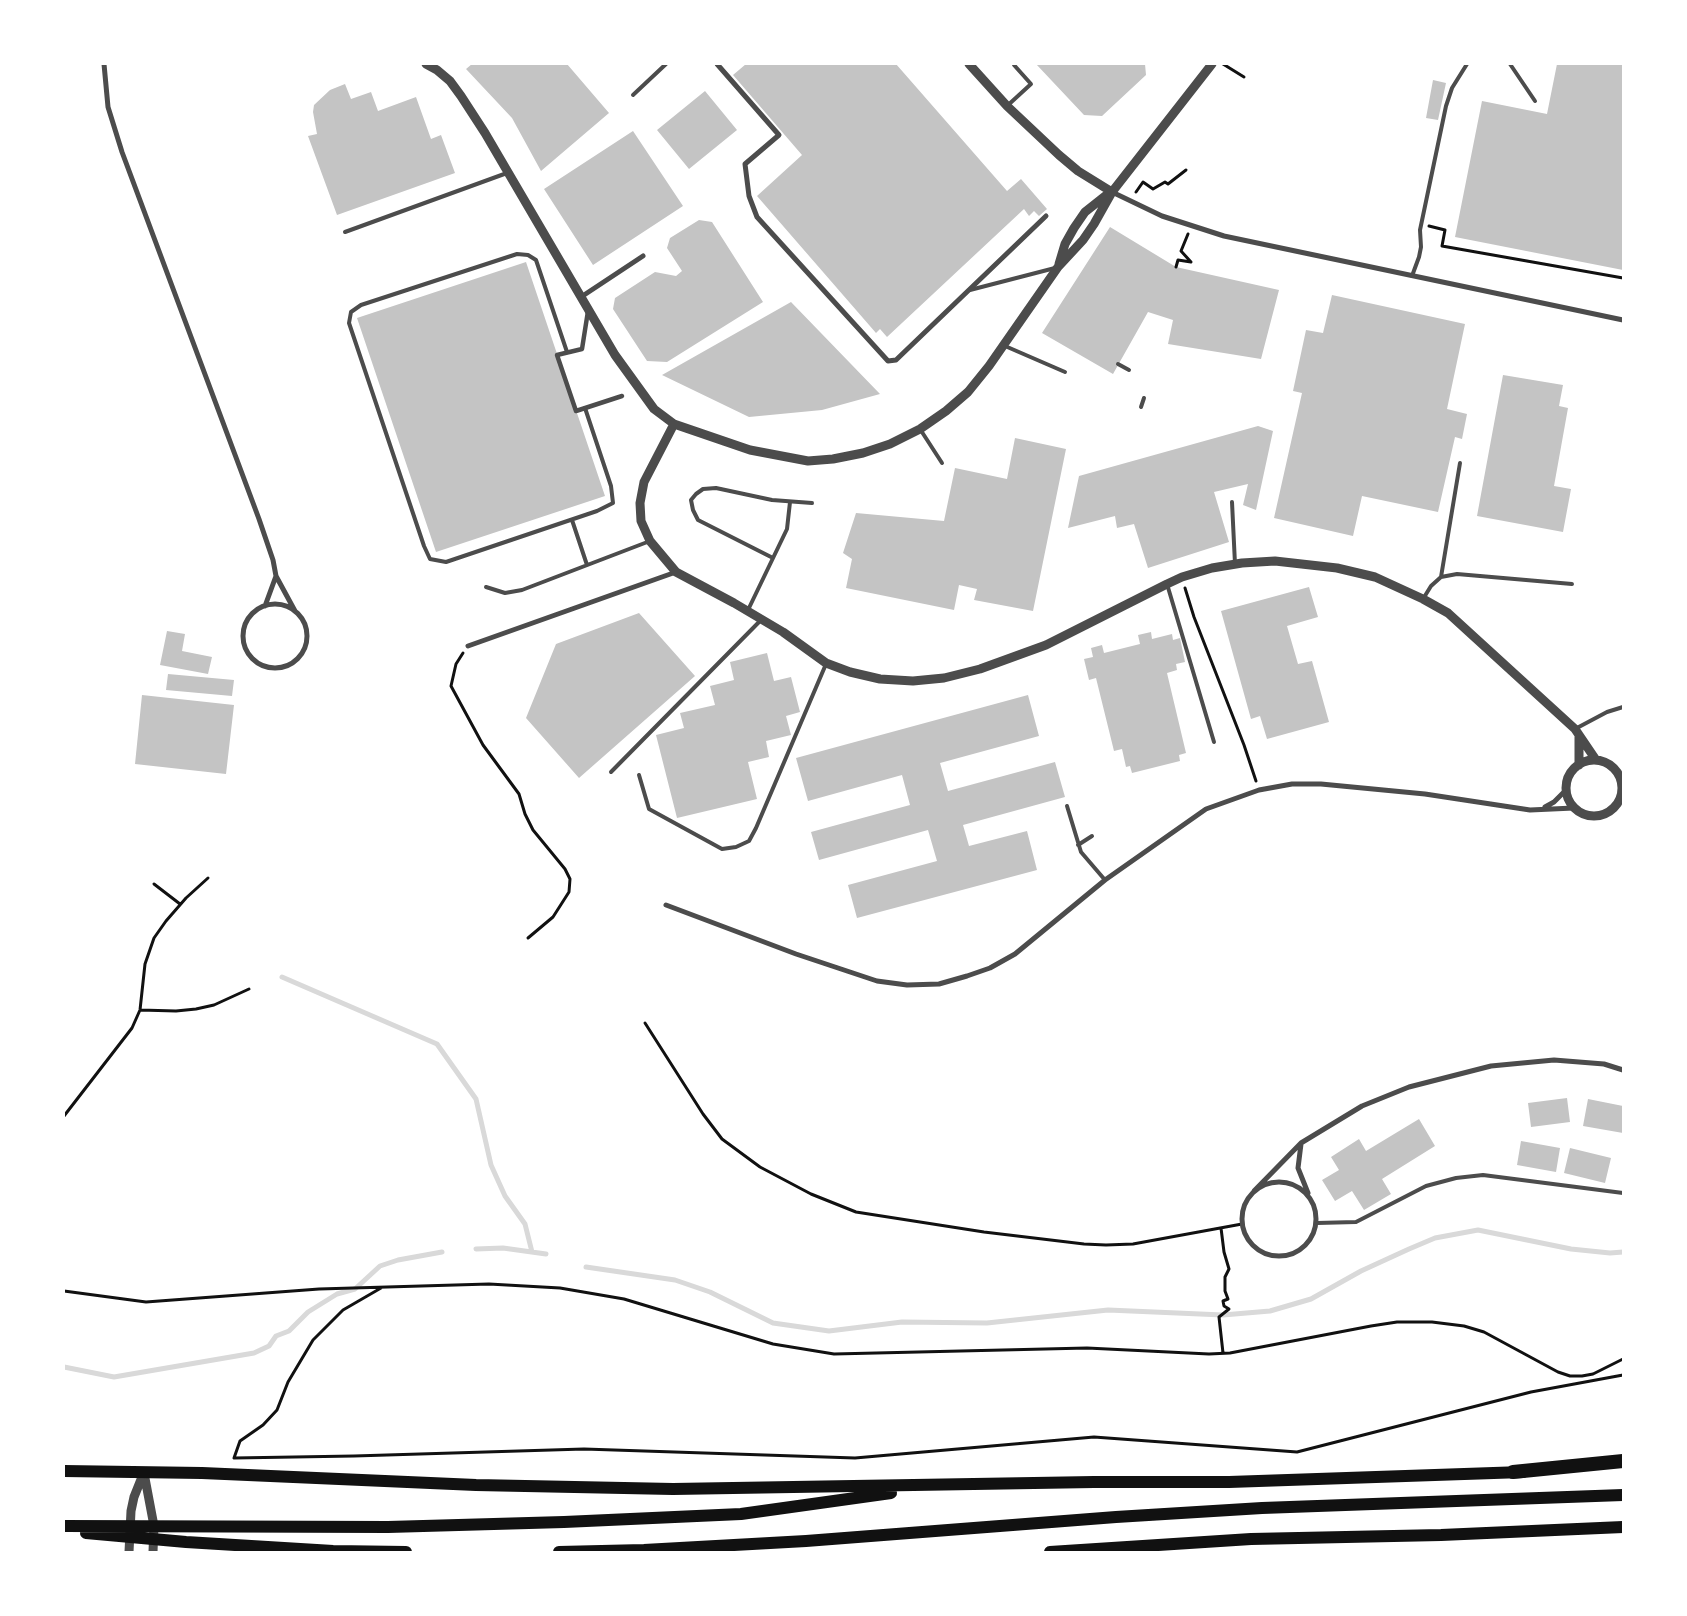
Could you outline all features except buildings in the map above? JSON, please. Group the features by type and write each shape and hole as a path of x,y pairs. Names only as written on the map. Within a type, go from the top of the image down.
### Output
{"highway":[{"path":"1513,1472 1623,1461"},
{"path":"64,1471 202,1473 476,1485 673,1490 1094,1482 1229,1482 1623,1467"},
{"path":"64,1526 388,1527 741,1514 951,1485"},
{"path":"559,1552 644,1550 806,1541 1116,1517 1254,1509 1623,1495"},
{"path":"1050,1552 1251,1539 1441,1535 1623,1527"},
{"path":"64,1531 186,1542 333,1551 406,1552"}],"street":[{"path":"104,64 108,106 122,152 259,519 273,560 276,576 295,611"},
{"path":"426,64 450,81 462,96 615,355 654,409 674,424 750,450 808,461 863,454 890,444 920,429 946,411 968,392 989,366 1058,267 1083,240 1112,192 1212,64"},
{"path":"717,64 780,135 745,164 749,196 757,216 885,359 896,360 1046,216"},
{"path":"969,64 1007,106 1058,155 1078,171 1112,192 1162,216 1224,236 1623,320"},
{"path":"1058,267 1065,244 1074,228 1086,212 1112,192"},
{"path":"581,298 643,256"},
{"path":"588,310 582,349 557,355 576,411 622,396"},
{"path":"674,424 644,482 640,503 641,521 650,541 676,572 748,610 826,663 850,672 880,678 913,681 944,678 980,669 1046,645 1167,584 1212,568 1275,561 1337,568 1375,577 1448,613 1577,731 1596,760"},
{"path":"468,646 676,572"},
{"path":"265,606 276,576"},
{"path":"276,604 286,606 302,618 308,638 306,648 293,664 271,669 261,666 252,659 246,650 243,640 244,629 248,619 265,606 276,604"},
{"path":"1577,731 1579,765"},
{"path":"666,905 796,954 877,981 907,985 939,984 990,968 1015,954 1105,880 1206,809 1259,790 1292,784 1321,784 1425,794 1538,810 1574,808 1589,815 1601,814 1613,808 1622,797 1621,777 1611,766 1596,760 1590,760 1579,765 1569,775 1566,790 1568,799 1574,808"},
{"path":"1538,810 1554,802 1566,790"},
{"path":"1302,1143 1298,1168 1308,1194 1314,1203 1317,1223 1314,1235 1307,1245 1297,1252 1286,1256 1274,1256 1262,1252 1252,1245 1245,1236 1242,1224 1244,1206 1254,1191 1302,1143 1362,1106 1409,1087 1491,1066 1554,1060 1604,1064 1623,1070"},
{"path":"1254,1191 1264,1184 1275,1181 1288,1182 1299,1186 1308,1194"},
{"path":"129,1552 130,1511 144,1472"},
{"path":"144,1472 154,1526 152,1552"}],"lane":[{"path":"633,95 666,64"},
{"path":"1412,276 1419,257 1421,246 1420,230 1446,106 1452,88 1467,64"},
{"path":"1510,64 1536,101"},
{"path":"1007,106 1031,84 1014,65"},
{"path":"345,232 508,172"},
{"path":"567,352 536,260 528,255 517,254 361,305 351,312 349,323 420,537 430,560 446,562 598,512 613,503 611,486 586,408"},
{"path":"968,290 1058,267"},
{"path":"1003,345 1065,372"},
{"path":"1118,364 1129,370"},
{"path":"1141,407 1144,398"},
{"path":"920,429 942,463"},
{"path":"1441,578 1460,464"},
{"path":"773,558 698,520 691,500 704,489 716,488 772,500 812,503"},
{"path":"748,610 787,529 790,502"},
{"path":"1232,502 1235,564"},
{"path":"572,520 587,565"},
{"path":"486,587 506,594 522,590 650,541"},
{"path":"1422,599 1431,586 1441,578 1457,574 1572,584"},
{"path":"1167,584 1214,742"},
{"path":"611,772 762,619"},
{"path":"639,775 649,809 722,849 736,847 749,841 826,663"},
{"path":"1577,731 1606,712 1623,707"},
{"path":"1067,806 1080,852 1105,880"},
{"path":"1078,844 1092,836"},
{"path":"1317,1223 1356,1222 1426,1186 1456,1178 1484,1175 1623,1194"}],"path":[{"path":"1222,64 1244,77"},
{"path":"1129,200 1143,182 1153,189 1165,182 1168,184 1186,170"},
{"path":"1176,267 1191,226"},
{"path":"1433,227 1445,230 1442,246 1623,278"},
{"path":"1178,260 1192,262 1181,251"},
{"path":"1182,578 1194,617 1244,745 1259,790"},
{"path":"468,646 456,664 451,686 483,745 519,794 525,814 533,830 565,869 570,879 569,892 553,917 528,938"},
{"path":"64,1116 132,1028 140,1010 145,964 154,938 180,904 208,878"},
{"path":"154,884 180,904"},
{"path":"140,1010 176,1011 196,1009 214,1005 249,989"},
{"path":"645,1022 703,1114 722,1139 760,1167 811,1194 856,1212 984,1232 1106,1245 1132,1244 1242,1224"},
{"path":"1221,1228 1224,1252 1229,1269 1225,1277 1225,1291 1228,1299 1223,1301 1224,1306 1228,1309 1219,1317 1223,1353"},
{"path":"64,1291 146,1302 319,1289 489,1284 560,1288 624,1299 773,1344 834,1354 1087,1348 1223,1353 1252,1350 1318,1335 1384,1324 1432,1322 1464,1326 1484,1332 1558,1372 1576,1376 1593,1374 1623,1359"},
{"path":"382,1288 343,1310 313,1340 288,1382 277,1410 263,1424 240,1441 234,1458 584,1449 855,1458 1094,1437 1297,1452 1532,1392 1623,1374"}],"waterway":[{"path":"282,977 437,1044 476,1099 491,1165 505,1196 525,1224 532,1252"},
{"path":"586,1267 675,1280 710,1292 773,1323 829,1331 902,1322 987,1323 1108,1310 1223,1315 1270,1311 1311,1299 1361,1271 1435,1238 1478,1230 1571,1249 1610,1253 1623,1252"},
{"path":"476,1249 503,1248 546,1254"},
{"path":"64,1367 114,1377 254,1353 269,1346 276,1336 289,1331 308,1312 337,1294 355,1289 380,1266 398,1260 442,1252"}]}
